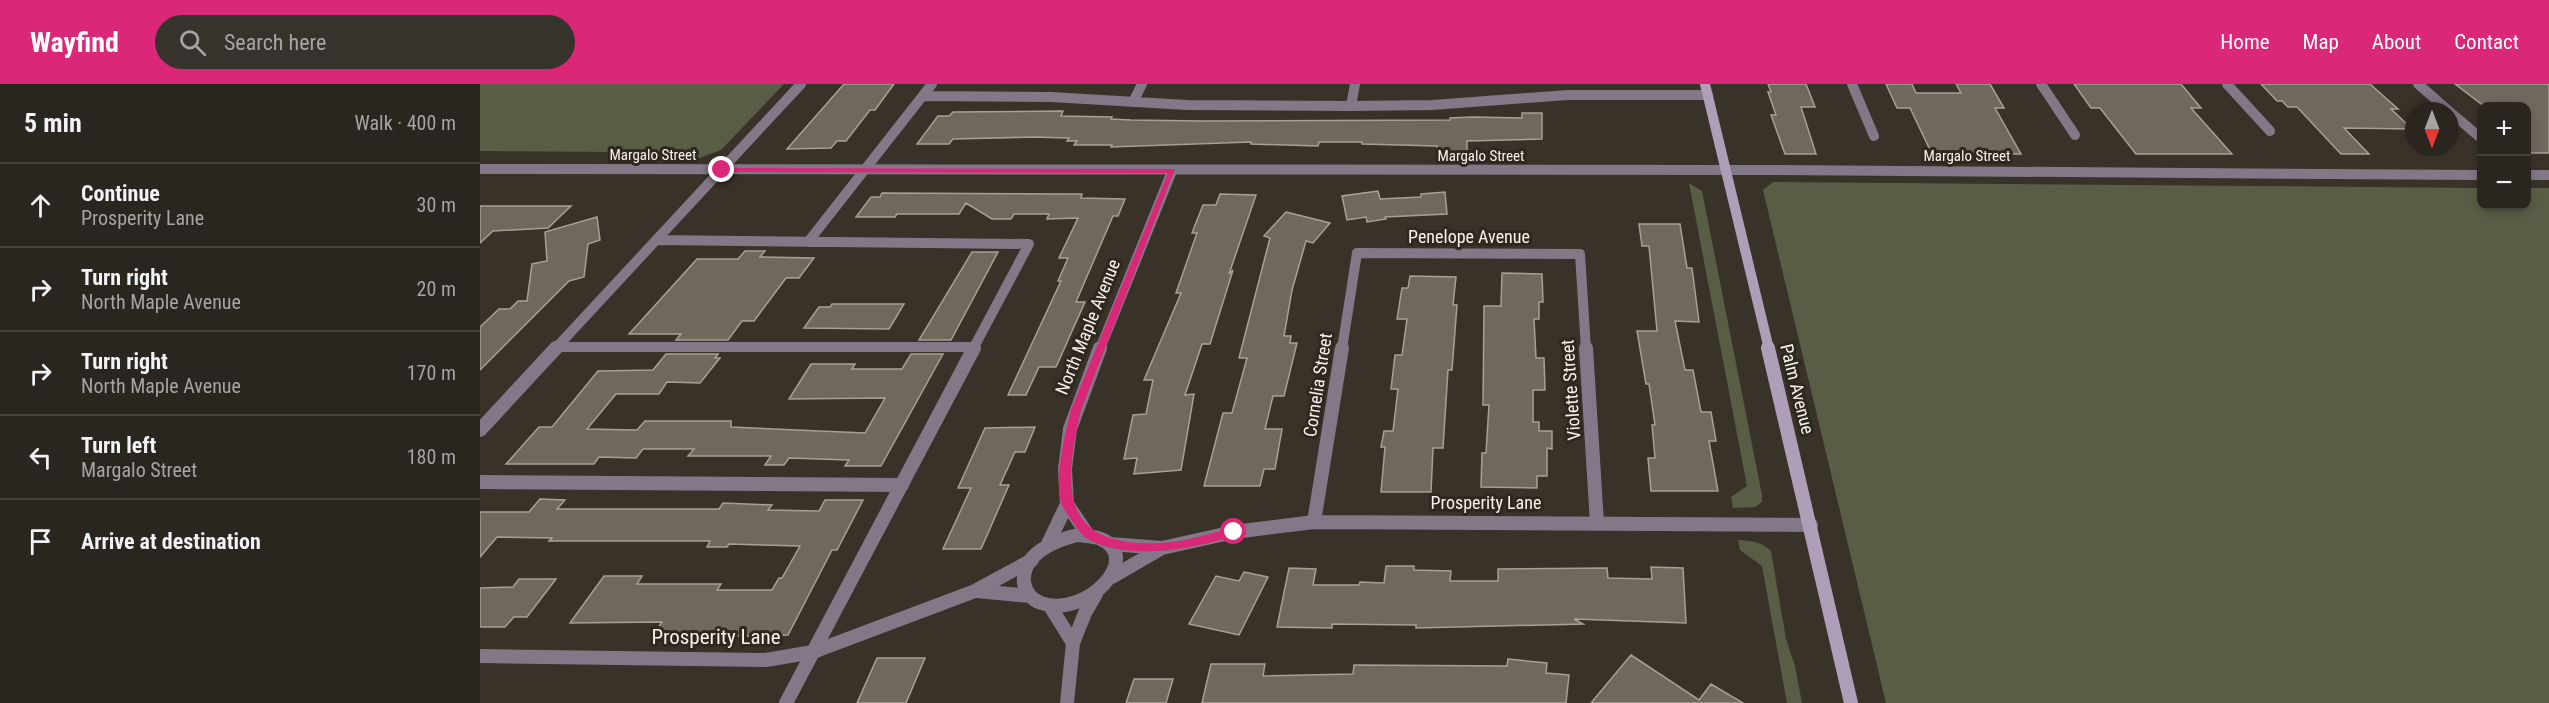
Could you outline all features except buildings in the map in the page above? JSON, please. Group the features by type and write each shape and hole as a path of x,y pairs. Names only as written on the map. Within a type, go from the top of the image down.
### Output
{"main road":[{"name":"Palm Avenue","path":"1706,90 1811,525 1851,703"}],"street":[{"path":"480,430 801,84"},
{"path":"808,242 932,84"},
{"path":"1133,102 1142,84"},
{"path":"1350,106 1355,84"},
{"path":"1567,84 1568,95"},
{"path":"1852,84 1874,136"},
{"path":"2041,84 2075,135"},
{"path":"2227,84 2270,132"},
{"path":"2418,84 2439,102"},
{"path":"924,96 1052,97 1248,106 1350,106 1432,105 1568,95 1706,90"},
{"path":"2459,119 2477,135"},
{"name":"Margalo Street","path":"480,169 2477,175"},
{"name":"North Maple Avenue","path":"1047,546 1067,504 1065,489 1067,447 1076,410 1173,171"},
{"path":"2531,175 2549,175"},
{"path":"657,240 1029,244 786,703"},
{"name":"Penelope Avenue","path":"1357,253 1580,254"},
{"name":"Cornelia Street","path":"1314,522 1357,253"},
{"name":"Violette Street","path":"1580,254 1597,523"},
{"path":"557,347 975,347"},
{"path":"480,482 902,484"},
{"path":"1067,504 1088,535 1110,544 1114,549 1117,563 1112,577 1097,593 1073,643 1067,703"},
{"name":"Prosperity Lane","path":"1110,544 1162,548 1234,532 1314,522 1811,525"},
{"name":"North Maple Avenue","path":"1032,560 1047,546 1067,537 1088,535"},
{"name":"Prosperity Lane","path":"1112,577 1162,548"},
{"path":"1032,560 1024,576 1025,587 1030,596 1039,602 1050,606 1074,604 1097,593"},
{"name":"Prosperity Lane","path":"480,656 766,660 813,652 975,591 1032,560"},
{"name":"Prosperity Lane","path":"975,591 1030,596"},
{"path":"1050,606 1073,643"}],"green space":[{"path":"480,84 784,84 721,150 697,159 621,152 480,151"},
{"path":"1773,182 2477,188 2477,210 2531,210 2531,188 2549,188 2549,703 1886,703 1763,190"},
{"path":"1689,183 1702,191 1762,495 1762,502 1755,507 1733,508 1731,497 1747,486"},
{"path":"1738,540 1760,543 1771,551 1786,639 1795,666 1802,703 1787,703 1762,566 1740,550"}],"route":[{"path":"722,170 1173,171 1076,410 1067,447 1065,489 1067,504 1088,535 1110,544 1162,548 1234,532"}]}
